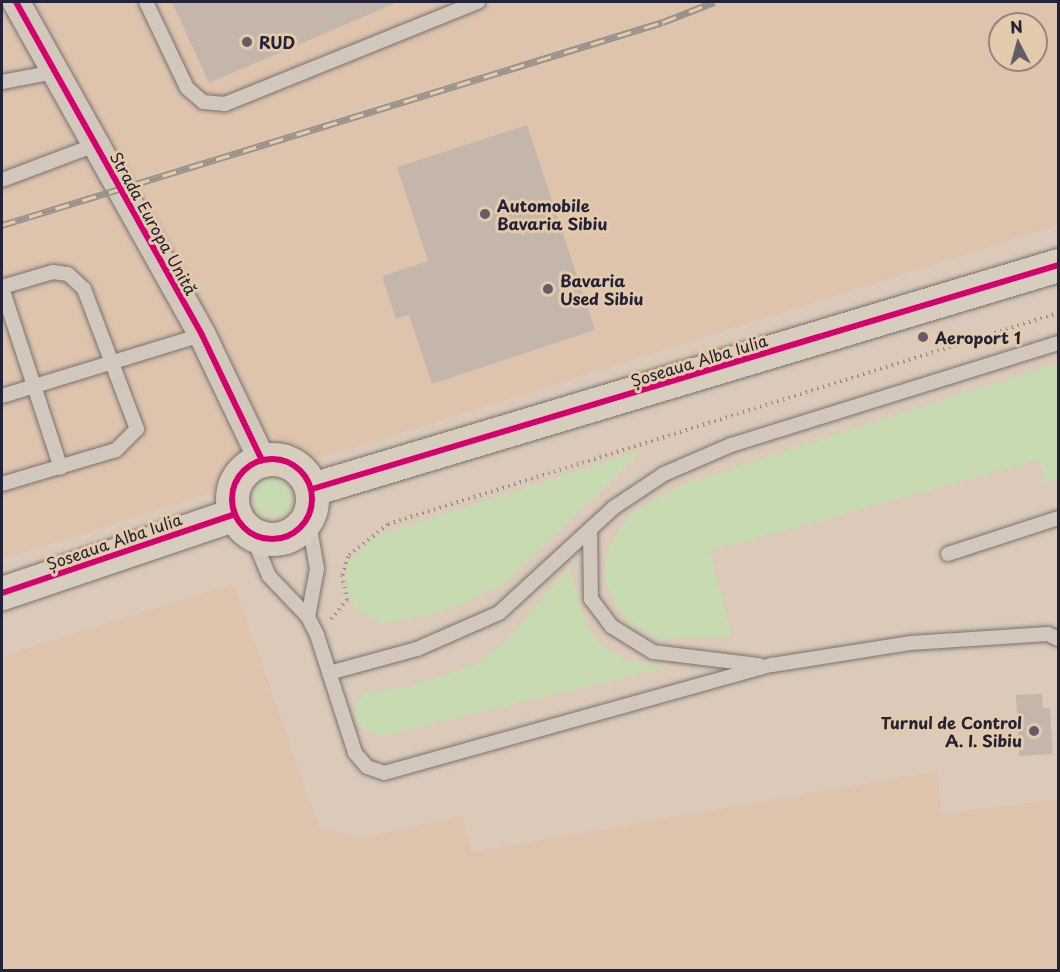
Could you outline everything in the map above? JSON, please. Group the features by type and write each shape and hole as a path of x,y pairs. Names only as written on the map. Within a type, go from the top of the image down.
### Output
{"main road":[{"name":"Șoseaua Alba Iulia","path":"310,503 1059,265"},
{"path":"262,460 287,461 310,503 283,537 243,523 232,501 240,475 262,460"},
{"name":"Șoseaua Alba Iulia","path":"2,593 243,523"}],"street":[{"name":"Strada Europa Unită","path":"16,2 202,335 262,460"}],"lane":[{"path":"146,2 187,88 204,102 225,104 478,2"},
{"path":"2,82 55,72"},
{"path":"2,180 95,146"},
{"path":"2,484 61,468 116,450 137,429 115,362 84,289 68,274 53,272 2,288 61,468"},
{"path":"2,396 202,335"},
{"path":"329,673 417,649 499,613 590,531 664,474 731,445 1059,343"},
{"path":"308,617 317,569 310,503"},
{"path":"948,554 1059,518"},
{"path":"243,523 270,576 308,617 317,635 355,753 384,773 772,665 911,643 1055,635"},
{"path":"590,531 591,599 620,633 674,656 772,665"}],"path":[{"path":"317,635 347,600 342,575 349,555 377,528 1059,313"}],"shaded area":[{"path":"2,2 1058,2 1058,225 2,559"},
{"path":"234,584 319,827 361,838 462,816 472,852 937,771 942,814 1058,799 1058,970 2,970 2,656"}],"green space":[{"path":"1058,363 1058,479 1046,483 1039,460 710,551 732,636 660,639 632,626 615,606 605,581 607,550 631,512 681,485"},
{"path":"644,449 503,585 451,609 383,625 355,608 346,592 348,562 373,537"},
{"path":"272,479 286,484 291,498 286,512 272,517 258,512 253,498 258,484"},
{"path":"569,568 587,627 603,646 624,659 669,667 381,736 358,726 354,708 364,692 408,687 479,663 506,641"}],"building":[{"name":"RUD","path":"172,2 398,2 209,83"},
{"name":"Automobile Bavaria Sibiu","path":"527,125 595,330 432,384 409,315 396,319 382,276 428,261 397,167"},
{"name":"Turnul de Control A. I. Sibiu","path":"1042,694 1043,708 1050,708 1053,754 1019,756 1016,695"}],"railway":[{"path":"2,225 663,22 714,2"}],"cycle path":[{"path":"16,2 202,335 262,460"},
{"path":"312,489 1058,265"},
{"path":"272,459 287,462 300,471 309,484 312,499 309,514 300,527 287,536 272,539 257,536 244,527 235,514 232,499 235,484 244,471 257,462 272,459"},
{"path":"2,593 235,514"}],"place":[{"name":"RUD","path":"247,42"},
{"name":"Automobile Bavaria Sibiu","path":"485,214"},
{"name":"Bavaria Used Sibiu","path":"548,289"},
{"name":"Aeroport 1","path":"923,337"},
{"name":"Turnul de Control A. I. Sibiu","path":"1034,731"}]}
